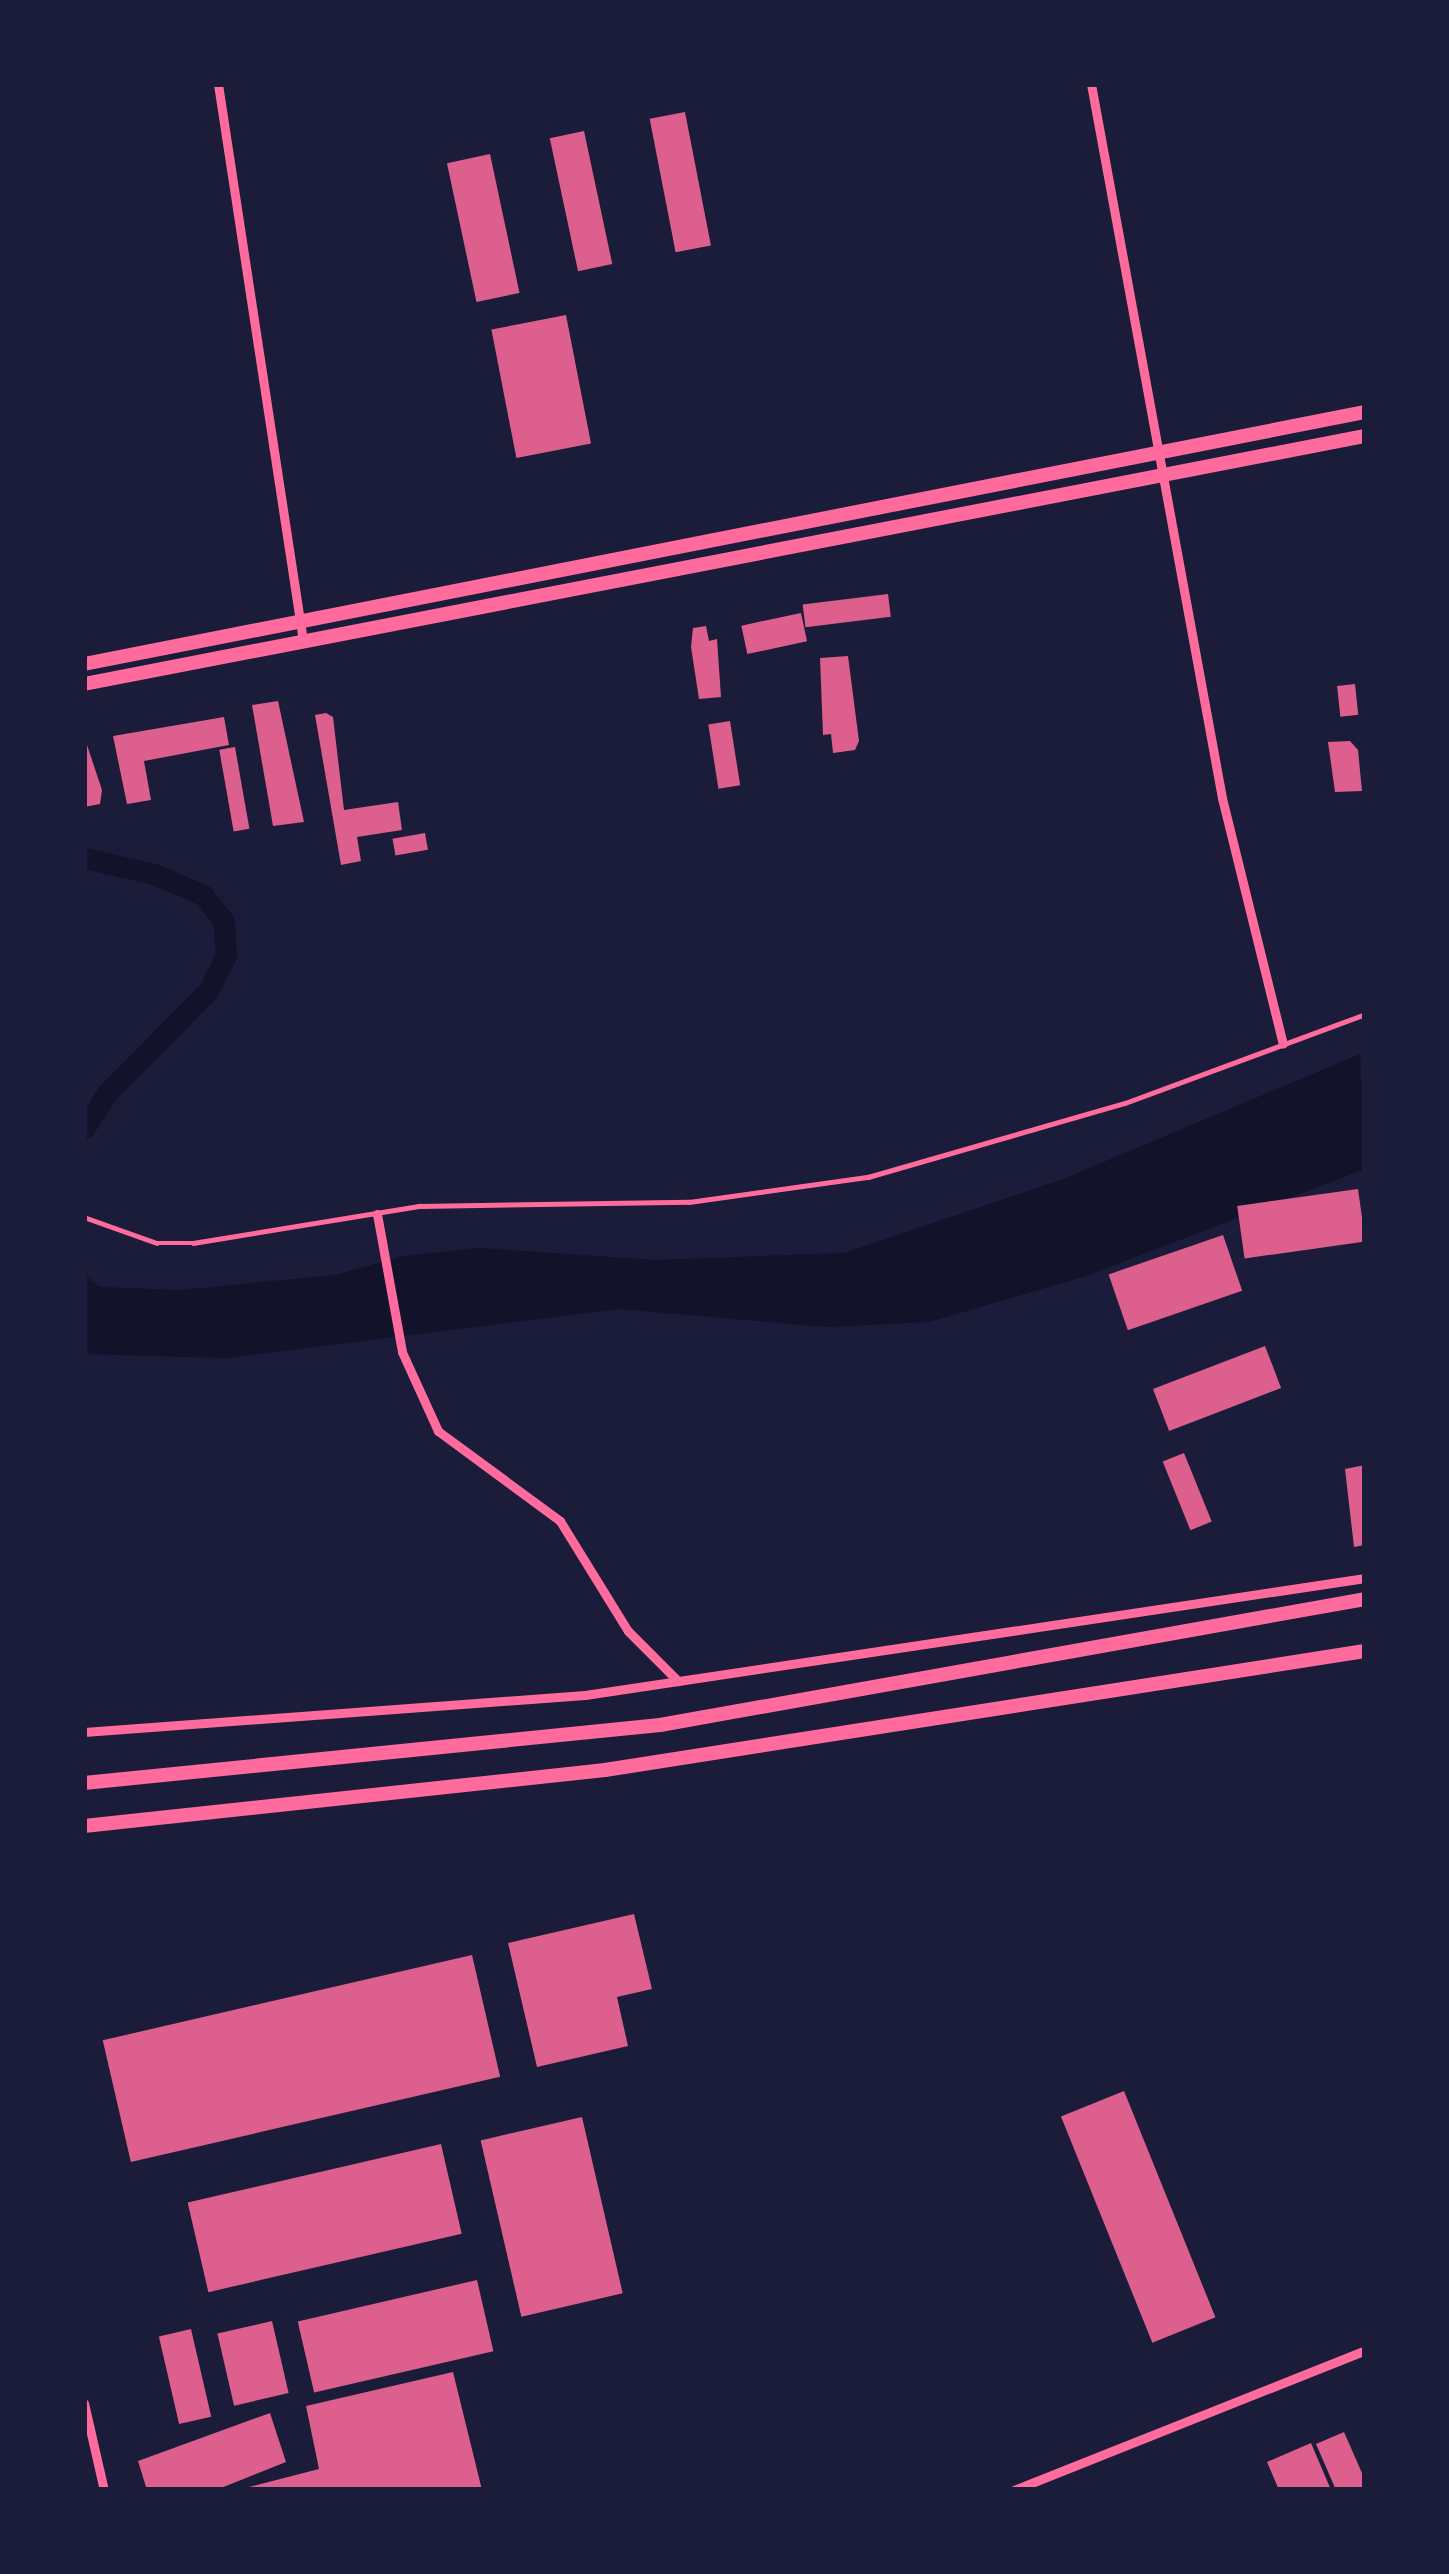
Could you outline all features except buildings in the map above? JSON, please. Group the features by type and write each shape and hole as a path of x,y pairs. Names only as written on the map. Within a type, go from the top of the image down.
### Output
{"main road":[{"path":"84,664 1365,412"},
{"path":"84,684 1365,436"},
{"path":"84,1783 660,1725 1365,1599"},
{"path":"84,1826 605,1770 1365,1652"}],"street":[{"path":"218,84 303,641"},
{"path":"1091,84 1222,797 1283,1044"},
{"path":"377,1214 402,1352 438,1431 560,1521 628,1631 678,1681"},
{"path":"84,1732 585,1695 1365,1578"},
{"path":"1014,2490 1365,2350"},
{"path":"84,2403 104,2490"}],"lane":[{"path":"84,1217 157,1243 194,1244 377,1214 490,1203 689,1202 868,1177 1028,1134 1365,1014"}],"shaded area":[{"path":"1360,1054 1365,1169 1086,1276 929,1322 827,1327 619,1309 226,1358 84,1354 84,1274 99,1287 180,1290 335,1275 404,1256 480,1248 656,1260 844,1253 1063,1179"}],"waterway":[{"path":"84,858 154,874 203,895 224,922 226,956 208,991 108,1092 84,1129"}]}
